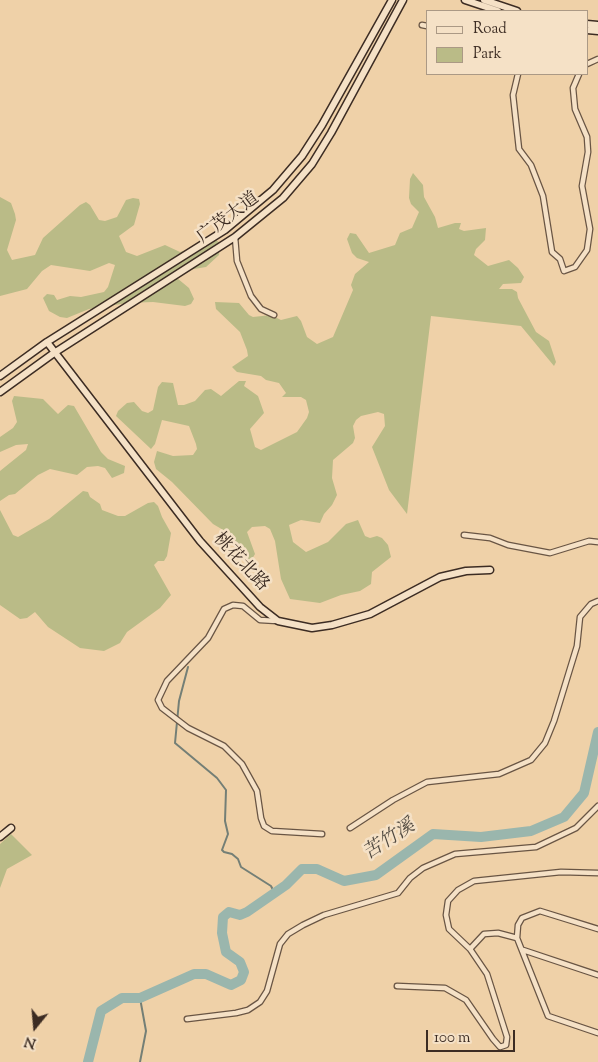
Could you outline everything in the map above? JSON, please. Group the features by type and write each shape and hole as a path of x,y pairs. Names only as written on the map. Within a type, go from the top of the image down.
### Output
{"main road":[{"name":"广茂大道","path":"0,376 47,342 225,230 273,190 302,156 322,125 392,0"},
{"name":"广茂大道","path":"0,392 54,353 234,237 283,198 312,164 403,0"},
{"path":"464,0 495,10"},
{"path":"484,0 514,10"},
{"name":"桃花北路","path":"47,342 200,542 260,607 278,621 312,628 332,625 370,614 440,577 466,571 490,570"},
{"path":"0,837 11,828"}],"street":[{"path":"518,75 512,96 519,149 531,165 543,196 552,252 560,258 564,271 575,267 587,250 590,229 582,186 588,152 588,137 574,109 574,88 579,75"},
{"path":"234,237 237,261 251,296 261,309 274,315"},
{"path":"464,535 490,538 508,545 550,553 589,541 598,542"},
{"path":"350,828 393,800 427,782 499,774 531,760 545,743 554,721 577,646 580,617 591,604 598,601"},
{"path":"278,621 260,620 242,606 233,605 224,609 208,638 167,681 160,692 158,700 162,708 188,728 224,746 242,764 257,790 264,826 272,831 322,834"},
{"path":"187,1019 236,1013 248,1010 260,1002 267,991 280,944 288,934 303,925 324,915 398,894 410,878 423,868 455,854 536,847 576,828 598,806"},
{"path":"397,986 445,988 466,1000 492,1039 500,1047 506,1045 507,1037 487,974 470,949 449,930 446,915 448,901 458,890 474,881 561,872 598,873"},
{"path":"598,929 540,911 522,918 518,925 517,938 548,1016 598,1033"},
{"path":"470,949 484,934 498,933 517,938"},
{"path":"523,950 598,975"}],"green space":[{"path":"413,173 423,185 424,197 435,217 438,228 461,223 459,229 464,231 486,228 485,240 476,249 474,255 488,266 509,260 518,268 524,277 521,283 503,284 499,289 512,289 517,292 518,298 536,332 549,341 556,362 554,366 521,326 431,316 407,514 389,490 372,447 385,426 384,414 378,412 361,416 356,420 353,426 355,438 353,443 333,460 332,478 337,495 320,523 301,520 289,525 293,542 306,552 328,542 346,524 358,520 365,536 382,538 388,545 391,557 372,572 371,584 360,591 341,595 320,603 290,599 281,579 275,541 270,529 265,526 252,527 247,532 255,554 252,559 245,561 230,534 213,524 172,482 156,469 154,462 157,451 173,456 193,455 197,449 189,426 162,420 155,444 151,449 116,416 118,411 127,403 134,402 142,411 148,413 153,410 158,387 162,382 173,383 178,405 184,405 195,401 205,390 211,389 221,396 239,381 246,381 244,386 258,396 264,413 250,429 255,447 261,450 297,432 309,412 306,400 301,397 282,397 286,393 279,383 266,380 261,376 237,372 232,367 248,356 247,350 240,332 216,309 215,302 239,303 253,317 271,315 281,320 297,316 307,337 317,344 333,337 353,290 351,285 355,274 369,262 357,258 352,253 347,239 350,233 356,234 369,253 395,245 400,233 412,228 419,212 411,204 409,198 410,179"},
{"path":"0,197 11,203 15,214 16,220 7,250 12,260 35,255 43,238 80,205 86,202 99,220 105,221 117,217 126,200 133,198 139,199 140,204 134,225 119,236 126,252 137,256 165,245 180,252 216,240 220,243 219,255 206,267 188,270 177,278 189,288 194,299 191,304 185,306 153,302 127,303 89,309 67,318 60,317 49,311 43,298 47,294 54,295 57,300 70,296 81,297 104,292 108,287 115,265 109,263 90,271 51,265 42,271 27,289 0,296"},
{"path":"14,396 43,399 58,414 68,405 74,406 101,452 108,459 125,466 124,473 112,478 105,468 98,466 87,467 77,475 50,469 38,475 15,494 9,495 0,501 0,471 26,450 28,444 16,445 0,452 0,437 13,428 17,422 12,401"},
{"path":"83,491 88,492 90,497 100,504 102,510 118,516 125,516 148,503 154,502 158,506 171,533 167,556 164,561 158,561 154,565 171,595 160,608 127,632 120,643 104,651 80,648 48,627 35,612 27,618 20,619 0,605 0,510 13,535 18,537 49,519"},
{"path":"11,834 32,855 7,869 0,888 0,844"}],"waterway":[{"path":"188,667 179,701 175,743 217,778 226,790 225,821 228,834 222,850 232,854 238,859 241,867 271,886 274,892"},
{"name":"苦竹溪","path":"88,1062 101,1011 122,998 140,998 194,974 206,974 231,985 241,980 244,972 240,962 226,952 222,933 223,917 229,912 240,915 247,912 286,885 302,869 317,869 344,881 376,875 433,834 481,837 531,831 564,817 584,793 598,732"},
{"path":"140,998 146,1031 140,1062"}]}
